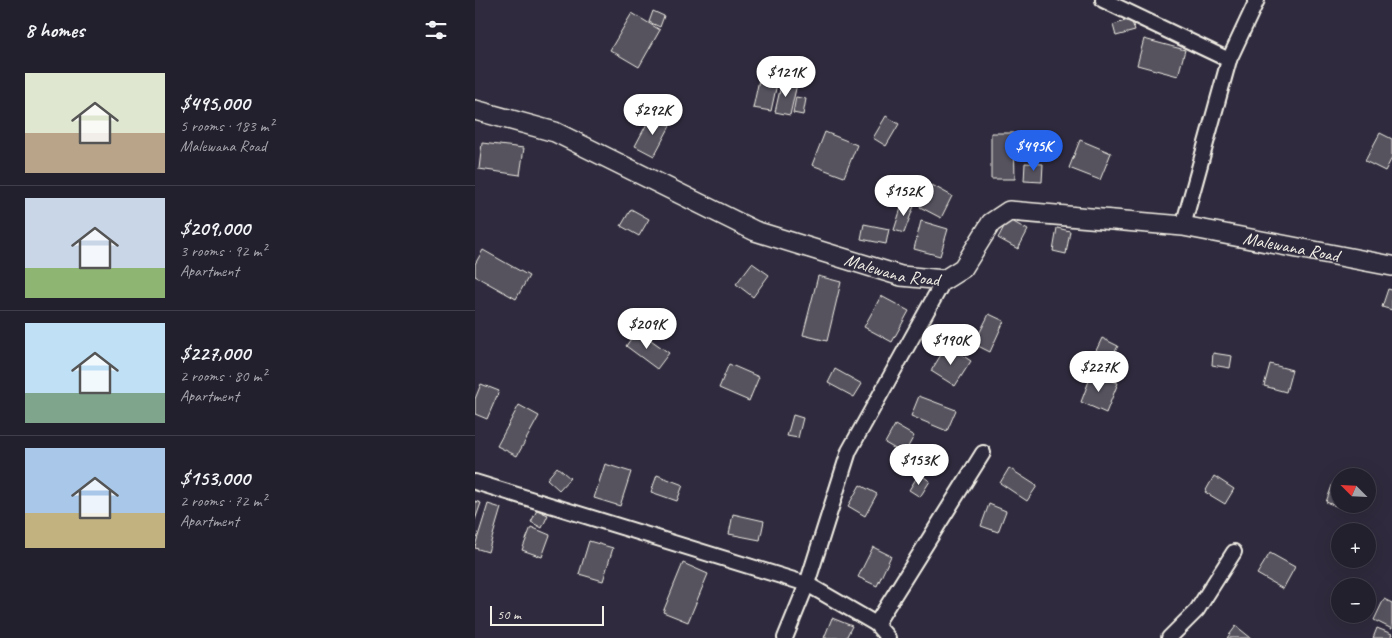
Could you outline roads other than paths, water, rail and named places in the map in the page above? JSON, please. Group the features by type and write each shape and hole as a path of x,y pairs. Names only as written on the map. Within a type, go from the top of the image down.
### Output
{"street":[{"path":"1103,0 1229,60"},
{"path":"1183,226 1229,60 1257,0"},
{"name":"Malewana Road","path":"475,110 555,132 755,231 901,276 944,280 963,268 991,222 1009,211 1183,226 1392,266"},
{"path":"785,638 807,584 849,451 944,280"},
{"path":"876,624 983,453"},
{"path":"475,482 807,584 876,624 887,638"},
{"path":"1169,638 1197,610 1234,552"}]}
